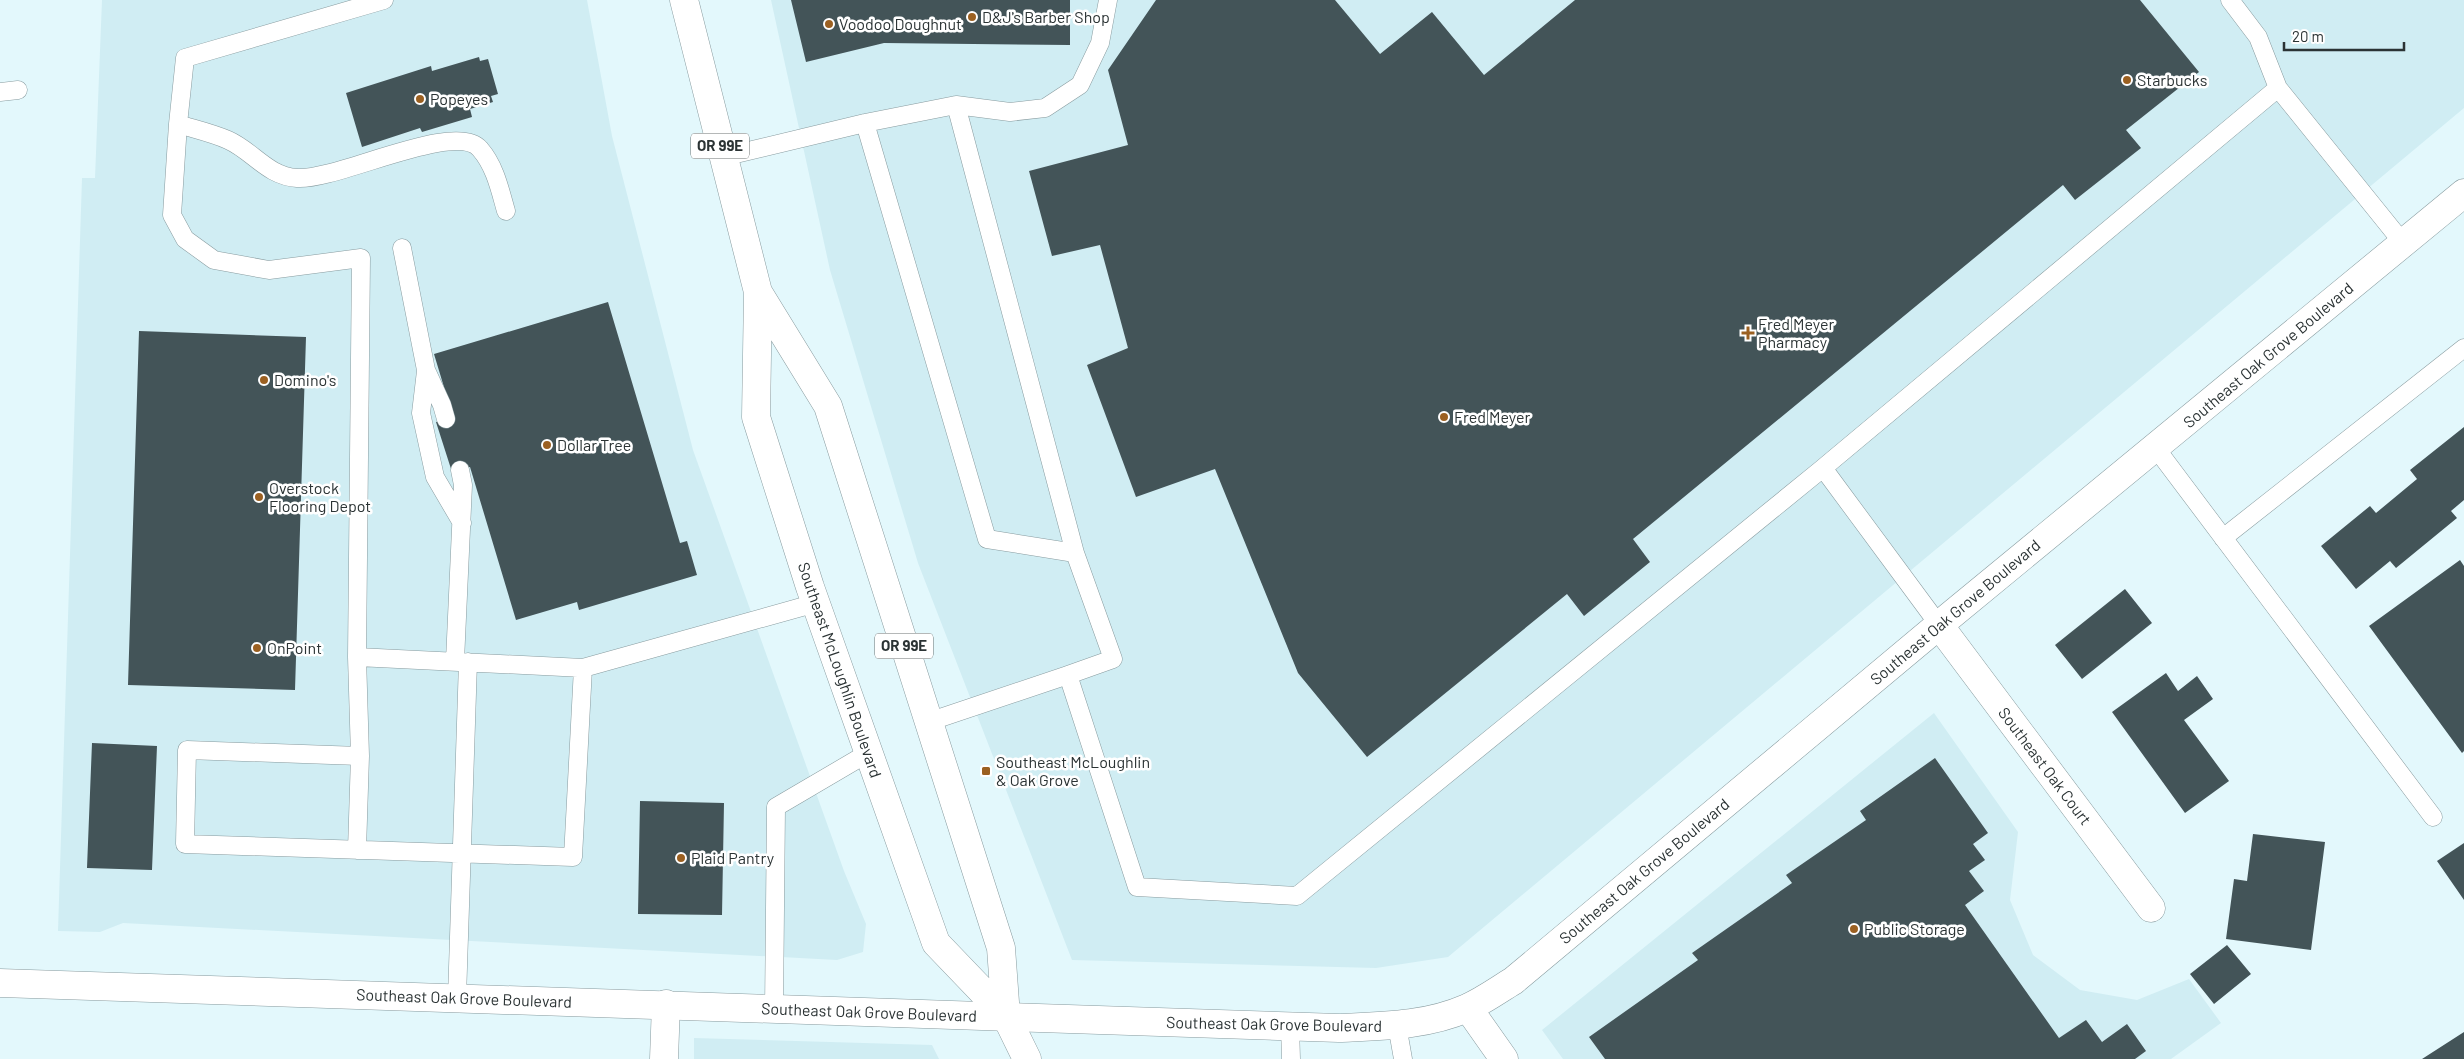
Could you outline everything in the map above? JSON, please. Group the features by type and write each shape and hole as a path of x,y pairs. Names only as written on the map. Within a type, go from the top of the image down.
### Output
{"main road":[{"name":"Southeast McLoughlin Boulevard","path":"684,0 758,292 756,417 816,603 936,943 1006,1016 1026,1059"},
{"name":"Southeast Oak Grove Boulevard","path":"0,982 1339,1028 1397,1025 1444,1017 1468,1008 1513,980 1939,625 2464,193"},
{"name":"Southeast McLoughlin Boulevard","path":"758,292 828,406 1001,948 1006,1016"},
{"name":"Southeast Oak Court","path":"1939,625 2151,908"},
{"path":"664,1059 666,1004"},
{"path":"1468,1008 1504,1059"}],"lane":[{"path":"357,850 360,756 357,657 361,258 269,270 214,260 185,239 172,215 178,124 185,58 384,0"},
{"path":"723,157 865,123 956,105 1010,112 1045,108 1080,85 1100,43 1108,0"},
{"path":"2231,0 2258,37 2278,88 2403,243"},
{"path":"1068,674 1136,887 1297,896 1823,468 2278,88"},
{"path":"0,92 18,90"},
{"path":"928,722 1113,659 1075,553 956,105"},
{"path":"865,123 988,539 1075,553"},
{"path":"178,124 229,141 268,170 297,178 339,171 432,143 459,140 479,147 492,166 506,211"},
{"path":"402,248 426,370 442,405 446,419"},
{"path":"2224,538 2464,348"},
{"path":"426,370 421,413 435,477 462,523"},
{"path":"2155,448 2433,817"},
{"path":"1823,468 1939,625"},
{"path":"457,998 462,854 463,485 460,470"},
{"path":"357,657 583,668 816,603"},
{"path":"360,756 187,750 185,844 573,857 583,668"},
{"path":"774,1009 776,807 868,753"},
{"path":"1397,1025 1403,1059"},
{"path":"1290,1026 1291,1059"}],"shaded area":[{"path":"102,0 587,0 612,136 693,450 844,871 866,924 863,952 837,960 123,923 100,932 58,931 82,178 95,178"},
{"path":"771,0 2464,0 2464,108 1448,957 1376,968 1072,960 918,563 830,270"},
{"name":"Public Storage","path":"1934,713 2018,832 2010,900 2033,955 2080,990 2137,1000 2189,979 2221,1023 2171,1059 1563,1059 1542,1030"},
{"path":"694,1038 932,1045 939,1059 694,1059"}],"building":[{"path":"791,0 1070,0 1070,45 884,43 806,62"},
{"name":"Fred Meyer","path":"1156,0 1335,0 1380,54 1432,12 1484,75 1575,0 2140,0 2199,72 2126,130 2141,148 2075,200 2063,185 1633,539 1650,562 1584,616 1567,594 1367,757 1298,673 1215,469 1136,497 1087,365 1128,348 1100,245 1052,256 1029,171 1128,145 1108,70"},
{"name":"Popeyes","path":"479,57 480,61 488,59 498,94 491,96 493,102 470,109 472,117 422,132 420,128 362,147 346,93 431,66 432,71"},
{"name":"Dollar Tree","path":"608,302 680,543 687,541 697,575 579,610 577,602 516,620 470,467 452,472 436,422 453,417 434,354"},
{"path":"139,331 306,337 295,690 128,685"},
{"path":"2464,427 2464,500 2451,511 2457,518 2396,568 2390,561 2356,589 2321,546 2370,506 2376,513 2417,479 2410,470"},
{"path":"2460,560 2464,566 2464,751 2462,753 2369,626"},
{"path":"2125,589 2152,623 2082,679 2055,645"},
{"path":"2166,673 2178,691 2197,676 2213,699 2184,720 2229,781 2185,813 2112,712"},
{"path":"92,743 157,746 152,870 87,868"},
{"name":"Public Storage","path":"1935,758 1988,833 1973,844 1985,860 1969,871 1984,891 1965,905 2059,1038 2086,1020 2102,1042 2127,1024 2146,1051 2135,1059 1605,1059 1589,1037 1698,960 1692,953 1792,883 1786,875 1866,820 1860,811"},
{"name":"Plaid Pantry","path":"640,801 724,803 722,915 638,914"},
{"path":"2253,834 2325,842 2311,950 2226,939 2234,879 2247,881"},
{"path":"2464,843 2464,900 2437,861"},
{"path":"2227,945 2251,974 2214,1004 2190,974"},
{"path":"2464,1032 2464,1059 2422,1059"}],"place":[{"name":"D&J's Barber Shop","path":"972,17"},
{"name":"Voodoo Doughnut","path":"829,24"},
{"name":"Starbucks","path":"2127,80"},
{"name":"Popeyes","path":"420,99"},
{"name":"Fred Meyer Pharmacy","path":"1748,333"},
{"name":"Domino's","path":"264,380"},
{"name":"Fred Meyer","path":"1444,417"},
{"name":"Dollar Tree","path":"547,445"},
{"name":"Overstock Flooring Depot","path":"259,497"},
{"name":"OnPoint","path":"257,648"},
{"name":"Southeast McLoughlin & Oak Grove","path":"986,771"},
{"name":"Plaid Pantry","path":"681,858"},
{"name":"Public Storage","path":"1854,929"}]}
